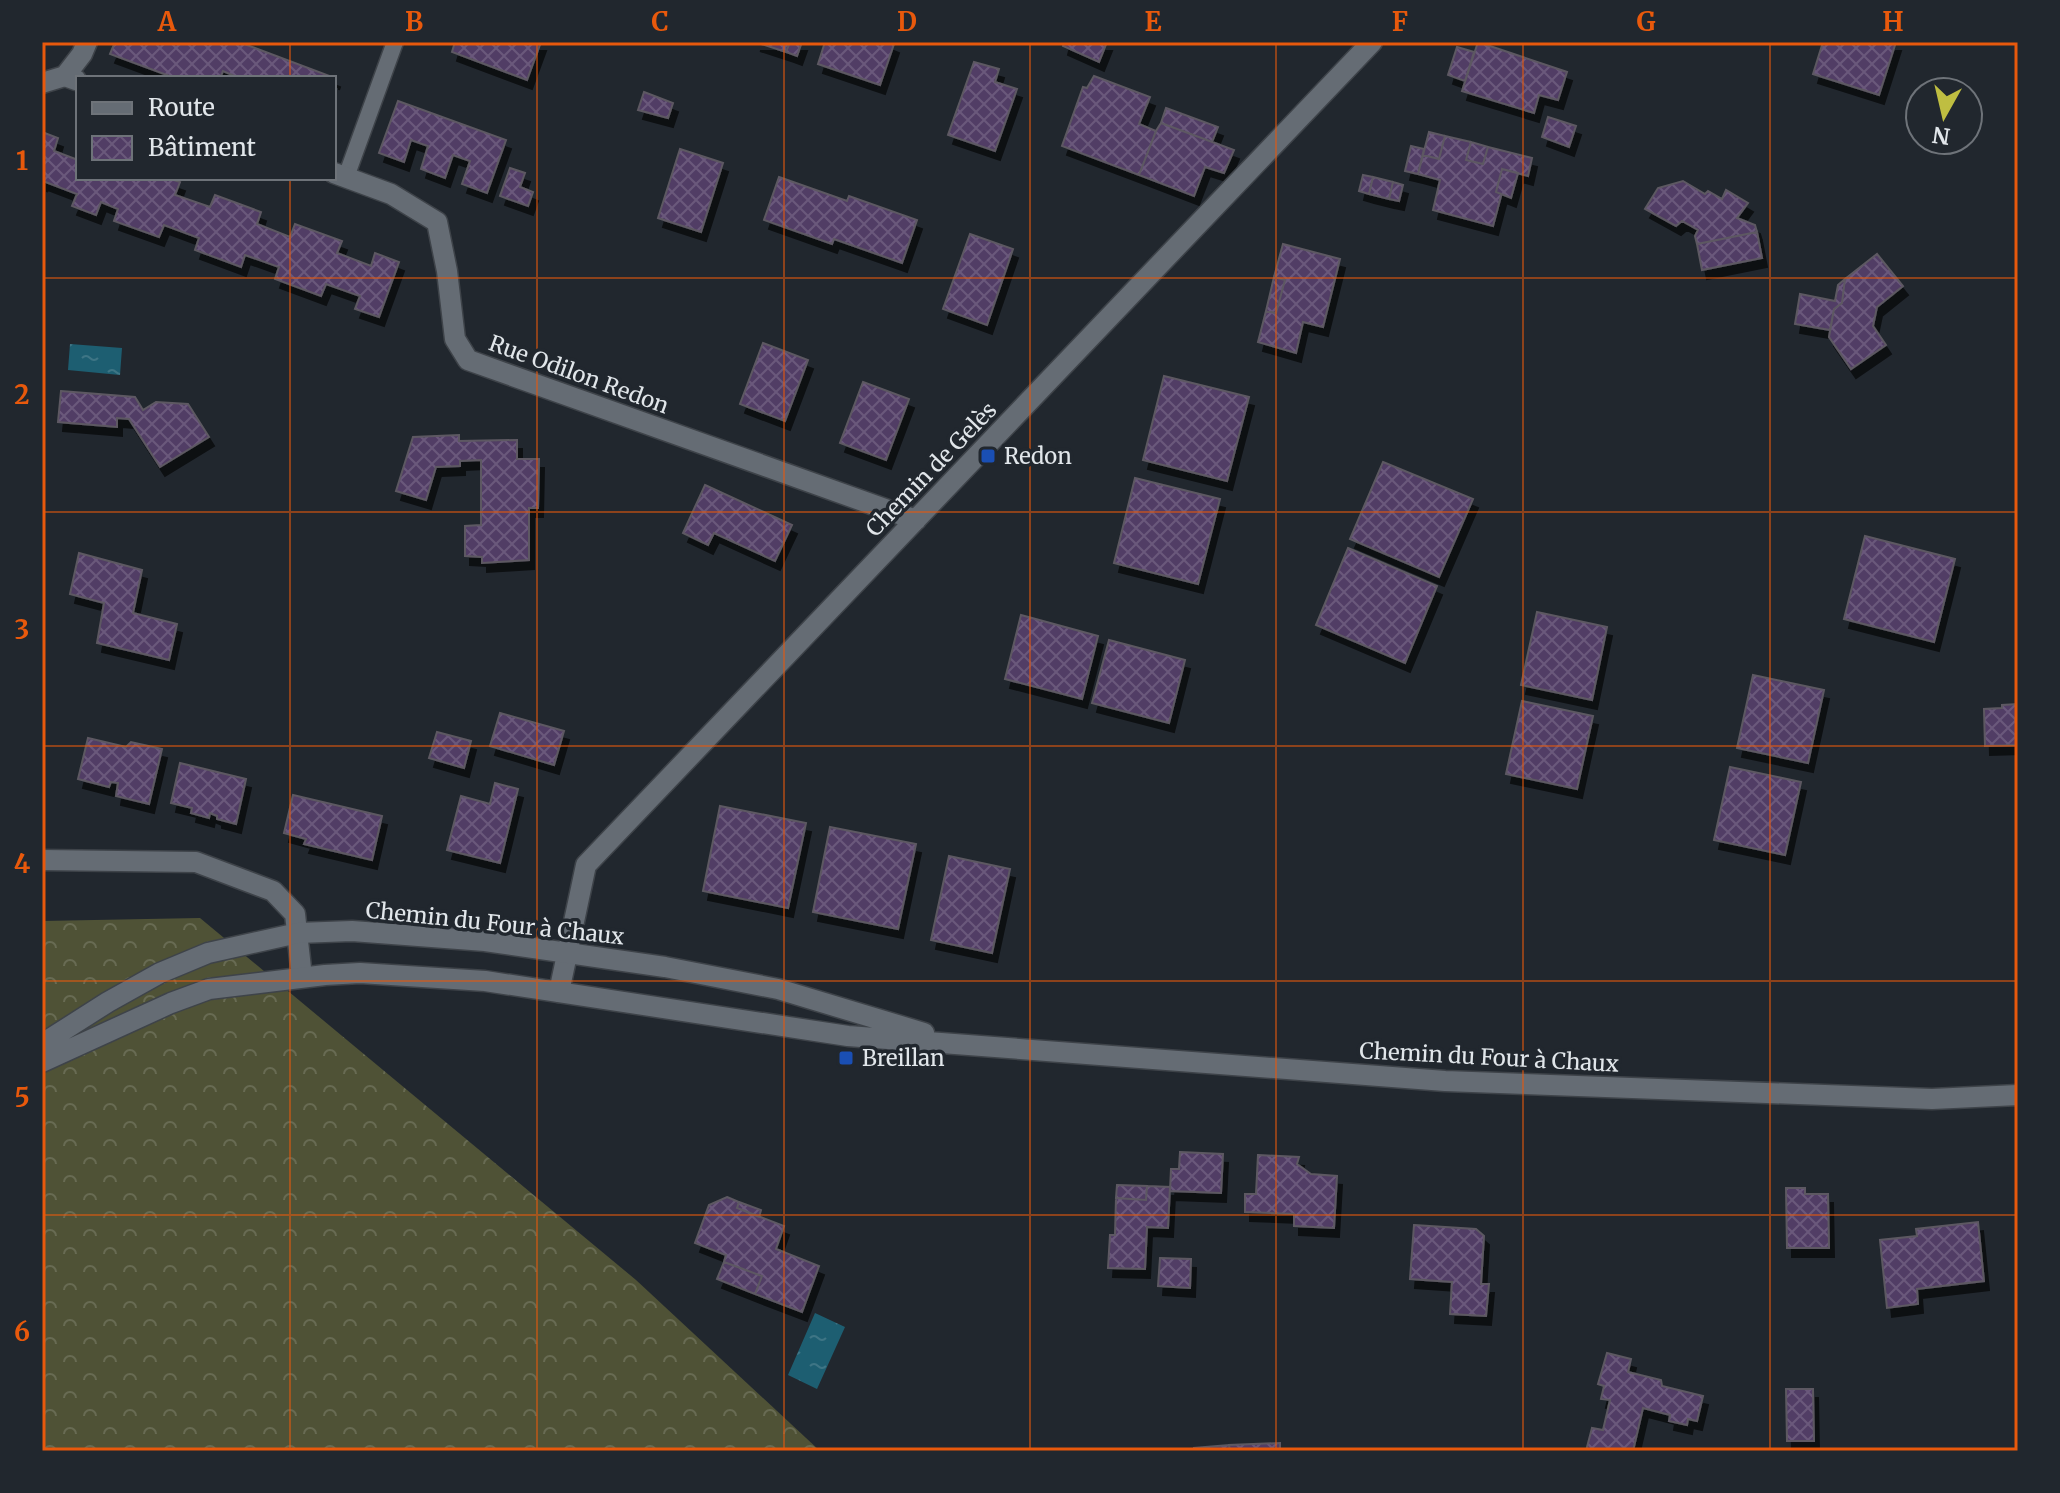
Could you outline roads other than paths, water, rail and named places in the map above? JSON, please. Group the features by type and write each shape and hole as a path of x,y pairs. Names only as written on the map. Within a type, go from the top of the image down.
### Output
{"street":[{"path":"42,83 71,78 87,42"},
{"name":"Chemin de Gelès","path":"559,992 586,865 1372,42"},
{"name":"Rue Odilon Redon","path":"340,175 391,194 437,222 447,271 455,339 468,360 916,520"},
{"path":"42,860 196,862 273,891 295,914 302,977"},
{"name":"Chemin du Four à Chaux","path":"42,1044 160,973 208,953 298,933 352,931 485,941 665,967 778,989 959,1044"},
{"name":"Chemin du Four à Chaux","path":"42,1062 209,989 360,973 485,981 848,1036 1445,1081 1932,1099 2018,1095"}],"lane":[{"path":"340,175 395,42"}],"water":[{"path":"70,344 122,348 120,375 68,370"},
{"path":"815,1313 845,1327 817,1389 788,1375"}],"place":[{"name":"Redon","path":"988,456"},
{"name":"Breillan","path":"846,1058"}]}
